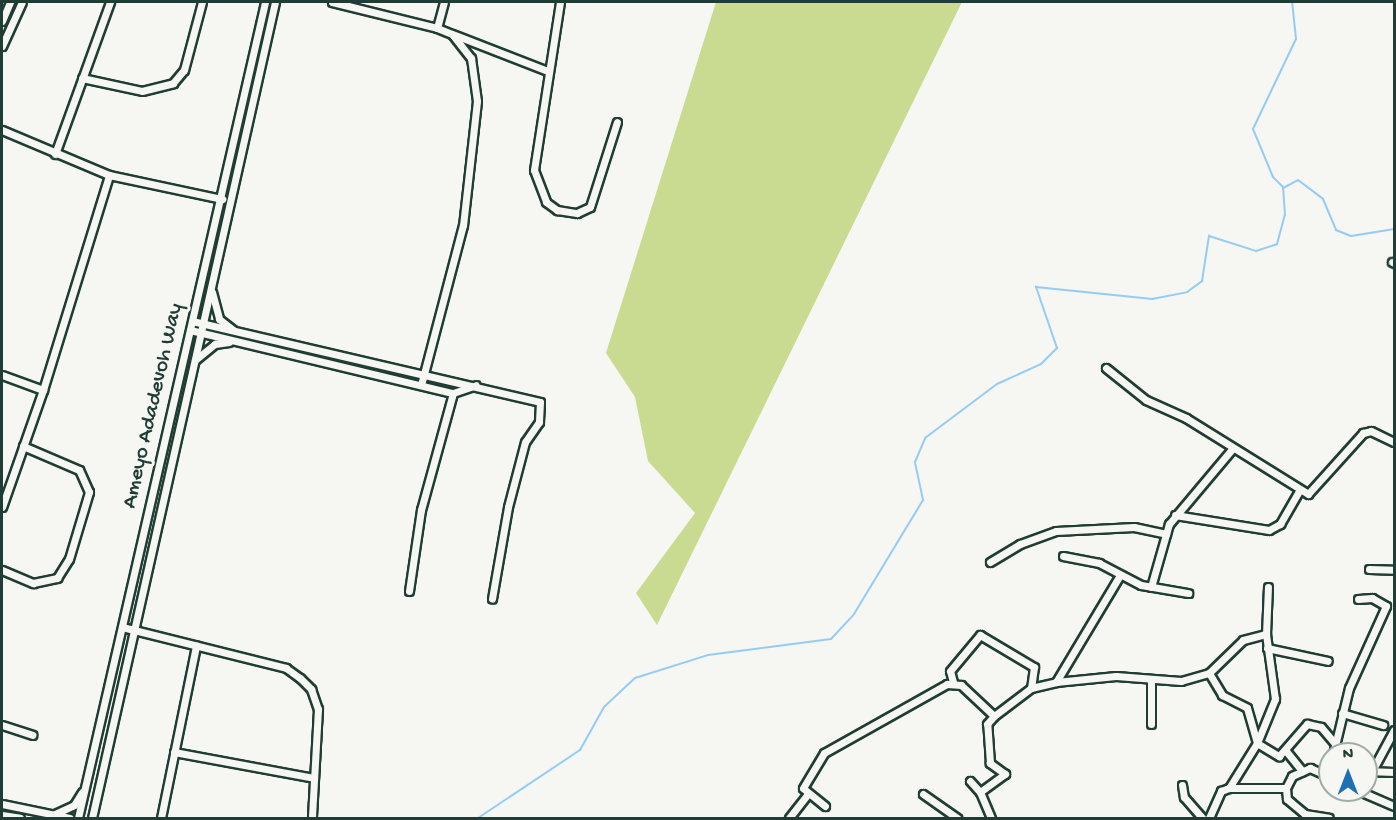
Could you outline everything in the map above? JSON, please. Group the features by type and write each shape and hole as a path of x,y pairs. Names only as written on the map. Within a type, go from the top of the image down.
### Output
{"street":[{"path":"2,21 10,2"},
{"path":"2,46 22,2"},
{"path":"55,153 110,2"},
{"path":"81,78 142,91 173,83 184,70 202,2"},
{"name":"Ameyo Adadevoh Way","path":"78,819 265,2"},
{"name":"Ameyo Adadevoh Way","path":"92,819 275,2"},
{"path":"332,2 344,3 437,27 548,71"},
{"path":"437,27 444,2"},
{"path":"560,2 534,170 546,202 557,210 577,213 590,207 617,122"},
{"path":"421,385 462,225 475,145 477,82 471,58 452,34"},
{"path":"2,130 109,175 231,201"},
{"path":"2,507 43,390 109,175"},
{"path":"211,288 219,319 235,331"},
{"path":"192,321 535,398 542,407 539,422 525,442 508,507 492,599"},
{"path":"190,330 453,393 477,385"},
{"path":"195,360 214,344 234,341"},
{"path":"1106,368 1146,400 1233,448 1299,491 1314,491 1363,434 1371,431 1395,442"},
{"path":"2,375 43,390"},
{"path":"409,591 421,510 453,393"},
{"path":"2,570 33,583 57,578 69,559 89,492 79,470 23,446"},
{"path":"1151,587 1166,534 1174,515 1233,448"},
{"path":"1174,515 1269,530 1280,524 1299,491"},
{"path":"990,562 1020,544 1056,531 1134,527 1166,534"},
{"path":"1063,556 1099,564 1120,576 1151,587 1188,593"},
{"path":"1369,569 1395,570"},
{"path":"1056,682 1120,576"},
{"path":"1229,788 1257,743 1276,689 1266,634 1268,587"},
{"path":"1337,742 1342,713 1386,606 1372,598 1358,599"},
{"path":"122,627 286,668 311,689 318,709 312,819"},
{"path":"980,792 1005,774 990,763 987,724 1031,688 1056,682 1116,676 1181,681 1209,673 1243,640 1266,634"},
{"path":"994,716 953,682 950,671 980,635 1034,667 1031,688"},
{"path":"160,819 196,646"},
{"path":"1268,648 1328,662"},
{"path":"1209,673 1222,695 1247,708 1257,743 1279,756 1286,751 1307,724 1321,728 1333,742"},
{"path":"1151,679 1151,724"},
{"path":"825,806 803,788 824,753 953,682"},
{"path":"1342,713 1383,725"},
{"path":"2,725 32,735"},
{"path":"1378,757 1395,730"},
{"path":"1286,751 1302,771"},
{"path":"174,752 314,778"},
{"path":"1318,771 1310,768 1292,776 1286,788 1287,799 1305,814 1329,819"},
{"path":"1378,771 1395,772"},
{"path":"969,781 980,792 991,819"},
{"path":"52,815 74,805 86,784"},
{"path":"1182,785 1184,797 1202,819"},
{"path":"1209,819 1221,791 1229,788 1286,788"},
{"path":"789,819 808,794"},
{"path":"923,794 957,819"},
{"path":"1378,799 1395,806"},
{"path":"2,804 70,819"},
{"path":"2,815 20,819"}],"green space":[{"path":"716,2 962,2 657,625 636,593 695,513 648,461 635,397 606,353"}],"waterway":[{"path":"1283,187 1273,177 1253,129 1296,39 1292,2"},
{"path":"478,818 580,750 604,707 635,678 708,655 831,639 854,614 923,500 915,462 925,438 997,384 1041,364 1057,348 1036,287 1152,299 1187,292 1202,281 1209,236 1256,251 1277,244 1285,215 1283,188 1298,180 1323,199 1336,230 1351,236 1394,229"}]}
